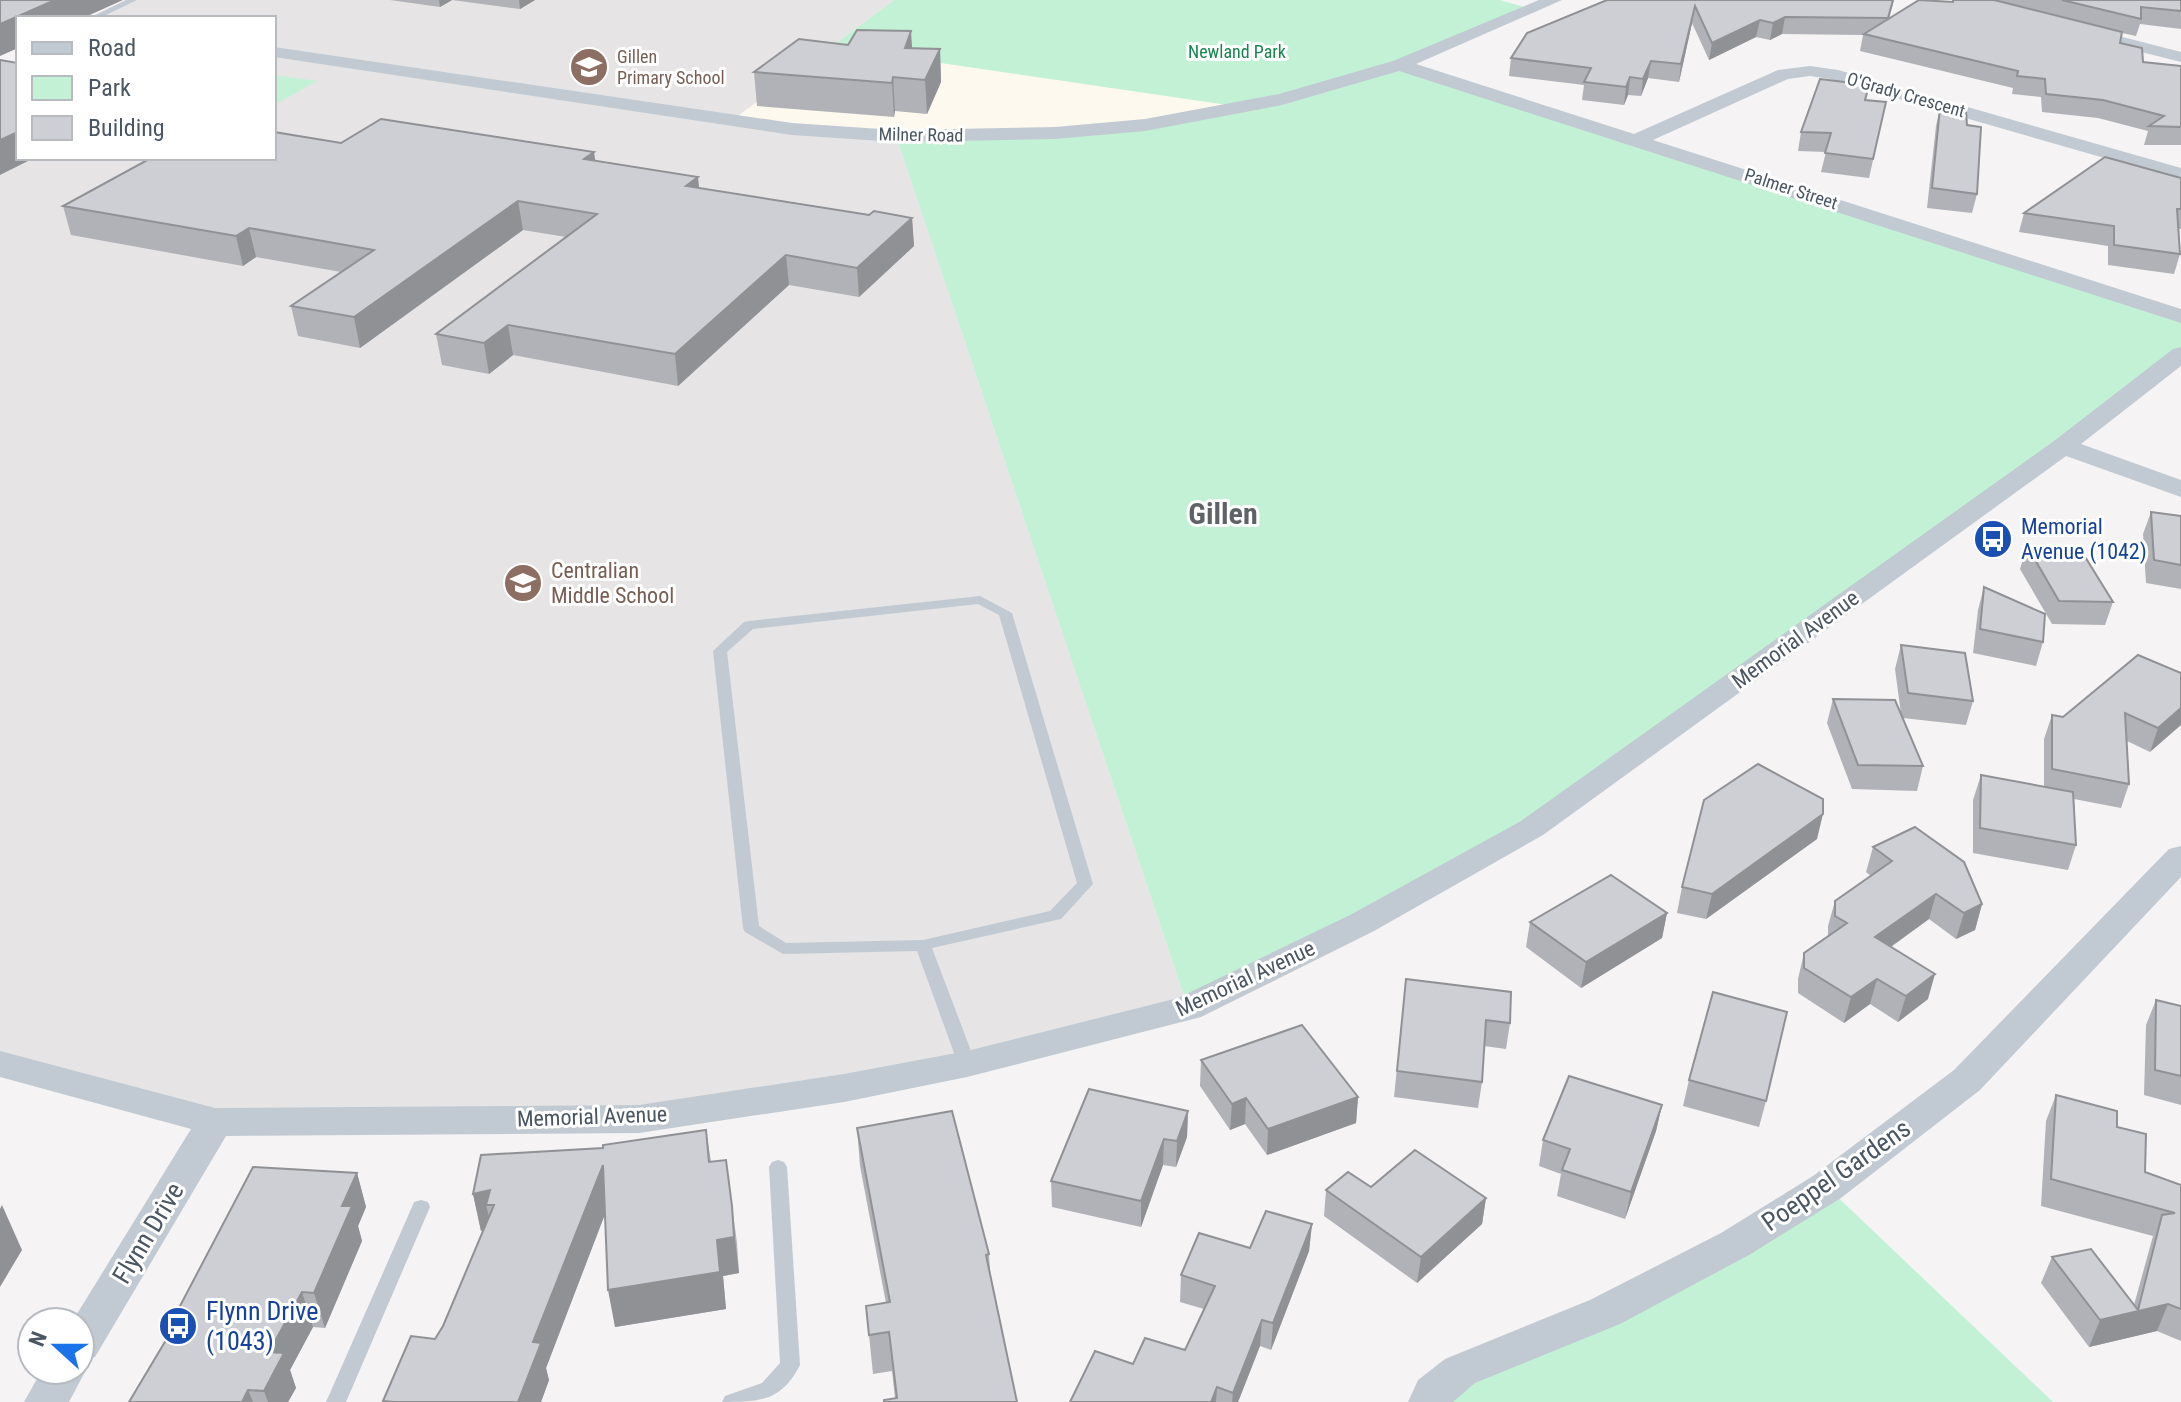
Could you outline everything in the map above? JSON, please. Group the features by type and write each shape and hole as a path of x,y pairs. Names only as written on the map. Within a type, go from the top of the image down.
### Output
{"street":[{"path":"1500,0 1531,9"},
{"name":"Milner Road","path":"276,52 792,129 910,136 1055,133 1145,125 1282,99 1399,65 1554,0"},
{"path":"2062,27 2181,57"},
{"name":"Palmer Street","path":"1399,65 2181,316"},
{"name":"O'Grady Crescent","path":"1637,140 1784,74 1810,71 1832,74 2181,174"},
{"name":"Memorial Avenue","path":"0,1064 215,1122 639,1119 844,1088 967,1064 1188,1008 1362,923 1532,828 2063,446 2181,354"},
{"path":"2063,446 2181,489"},
{"name":"Poeppel Gardens","path":"1430,1402 1433,1393 1460,1371 1605,1312 1735,1244 1827,1187 1967,1080 2181,857"},
{"name":"Flynn Drive","path":"96,1319 215,1122"}],"lane":[{"path":"97,16 133,0"},
{"path":"980,600 1005,613 1085,884 1055,915 923,945 783,949 751,928 720,651 749,625 980,600"},
{"path":"923,945 967,1064"},
{"path":"732,1402 769,1389 790,1365 778,1167"},
{"path":"336,1402 421,1207"}],"shaded area":[{"name":"Centralian Middle School","path":"133,0 894,0 731,121 896,136 1188,1008 639,1119 215,1122 0,1064 0,74 16,160 276,160 276,16 97,16"},
{"path":"831,47 1244,107 1207,115 968,136 730,121"}],"green space":[{"name":"Newland Park","path":"894,0 1500,0 1531,9 1401,64 2181,316 2181,354 1532,828 1188,1008 896,136 1055,133 1241,107 831,47"},
{"path":"276,75 317,81 276,104"},
{"path":"1827,1187 2053,1402 1430,1402"}],"building":[{"path":"0,0 55,0 16,16 0,24"},
{"path":"1607,0 1893,0 1888,18 1785,17 1773,23 1760,20 1712,43 1695,6 1681,64 1651,61 1643,79 1630,77 1626,87 1584,82 1591,68 1511,58 1527,33"},
{"path":"1919,0 1994,0 2122,32 2120,43 2142,48 2143,62 2181,66 2181,127 2149,126 2164,116 2103,100 2046,94 2045,79 2017,76 2018,71 1864,34"},
{"path":"2062,0 2181,0 2181,11 2141,7 2141,19"},
{"path":"857,30 911,31 905,48 940,49 925,80 893,77 892,83 754,72 799,39 848,45"},
{"path":"0,60 16,63 16,133 0,140"},
{"path":"1820,79 1869,85 1865,100 1886,102 1873,159 1825,153 1831,133 1801,132"},
{"path":"1940,108 1966,110 1967,125 1981,127 1977,194 1932,188"},
{"path":"381,119 594,152 584,159 698,177 686,186 869,215 874,211 912,218 857,268 786,255 675,354 508,325 484,343 436,334 597,214 518,201 354,317 291,306 374,250 249,228 236,236 63,206 147,160 276,160 276,132 341,143"},
{"path":"2105,157 2181,178 2181,209 2177,209 2180,254 2114,245 2114,226 2024,213"},
{"path":"2151,512 2181,516 2181,565 2154,560"},
{"path":"2027,546 2079,547 2113,602 2059,601"},
{"path":"1984,587 2045,614 2043,642 1980,629"},
{"path":"1901,645 1965,653 1973,701 1908,693"},
{"path":"2138,655 2181,673 2181,708 2158,728 2125,713 2129,784 2052,769 2052,715 2063,717"},
{"path":"1833,699 1895,700 1923,766 1858,765"},
{"path":"1758,764 1823,799 1823,814 1712,894 1682,887 1704,800"},
{"path":"1981,775 2073,792 2076,845 1980,828"},
{"path":"1915,827 1964,862 1982,904 1964,913 1936,894 1875,937 1935,974 1906,996 1877,979 1851,997 1804,968 1804,953 1847,923 1835,916 1835,901 1892,861 1873,847"},
{"path":"1611,875 1667,913 1586,962 1530,922"},
{"path":"1406,979 1511,992 1510,1023 1486,1020 1482,1082 1397,1071"},
{"path":"1713,992 1787,1012 1766,1101 1689,1080"},
{"path":"2156,1000 2181,1006 2181,1076 2155,1070"},
{"path":"1302,1025 1358,1097 1268,1129 1246,1098 1232,1104 1201,1060"},
{"path":"1569,1076 1662,1105 1631,1192 1562,1170 1570,1149 1543,1140"},
{"path":"1089,1089 1188,1111 1177,1141 1164,1139 1141,1201 1051,1181"},
{"path":"2056,1095 2117,1111 2117,1127 2146,1134 2145,1172 2181,1185 2181,1309 2168,1304 2100,1320 2052,1257 2091,1249 2138,1310 2162,1215 2175,1213 2051,1179"},
{"path":"952,1111 989,1254 986,1255 1017,1402 884,1402 897,1398 889,1332 869,1335 866,1306 890,1302 857,1128"},
{"path":"706,1130 709,1162 726,1160 732,1206 734,1237 717,1240 720,1272 608,1290 603,1165 533,1342 541,1343 518,1402 383,1401 411,1336 435,1339 443,1326 494,1205 486,1205 490,1190 473,1194 481,1155 603,1148 603,1145"},
{"path":"1415,1150 1486,1198 1421,1257 1326,1190 1348,1172 1371,1187"},
{"path":"253,1167 357,1173 342,1206 352,1206 314,1293 302,1292 269,1352 284,1353 264,1391 248,1390 242,1402 129,1402 175,1325 170,1325"},
{"path":"1266,1211 1312,1224 1273,1323 1262,1320 1233,1393 1217,1387 1211,1402 1070,1402 1095,1351 1133,1364 1145,1338 1185,1350 1215,1286 1181,1275 1199,1233 1250,1248"}],"place":[{"name":"Gillen Primary School","path":"589,67"},
{"name":"Memorial Avenue (1042)","path":"1993,539"},
{"name":"Centralian Middle School","path":"523,583"},
{"name":"Flynn Drive (1043)","path":"178,1326"}],"district":[{"name":"Gillen","path":"1223,514"}]}
